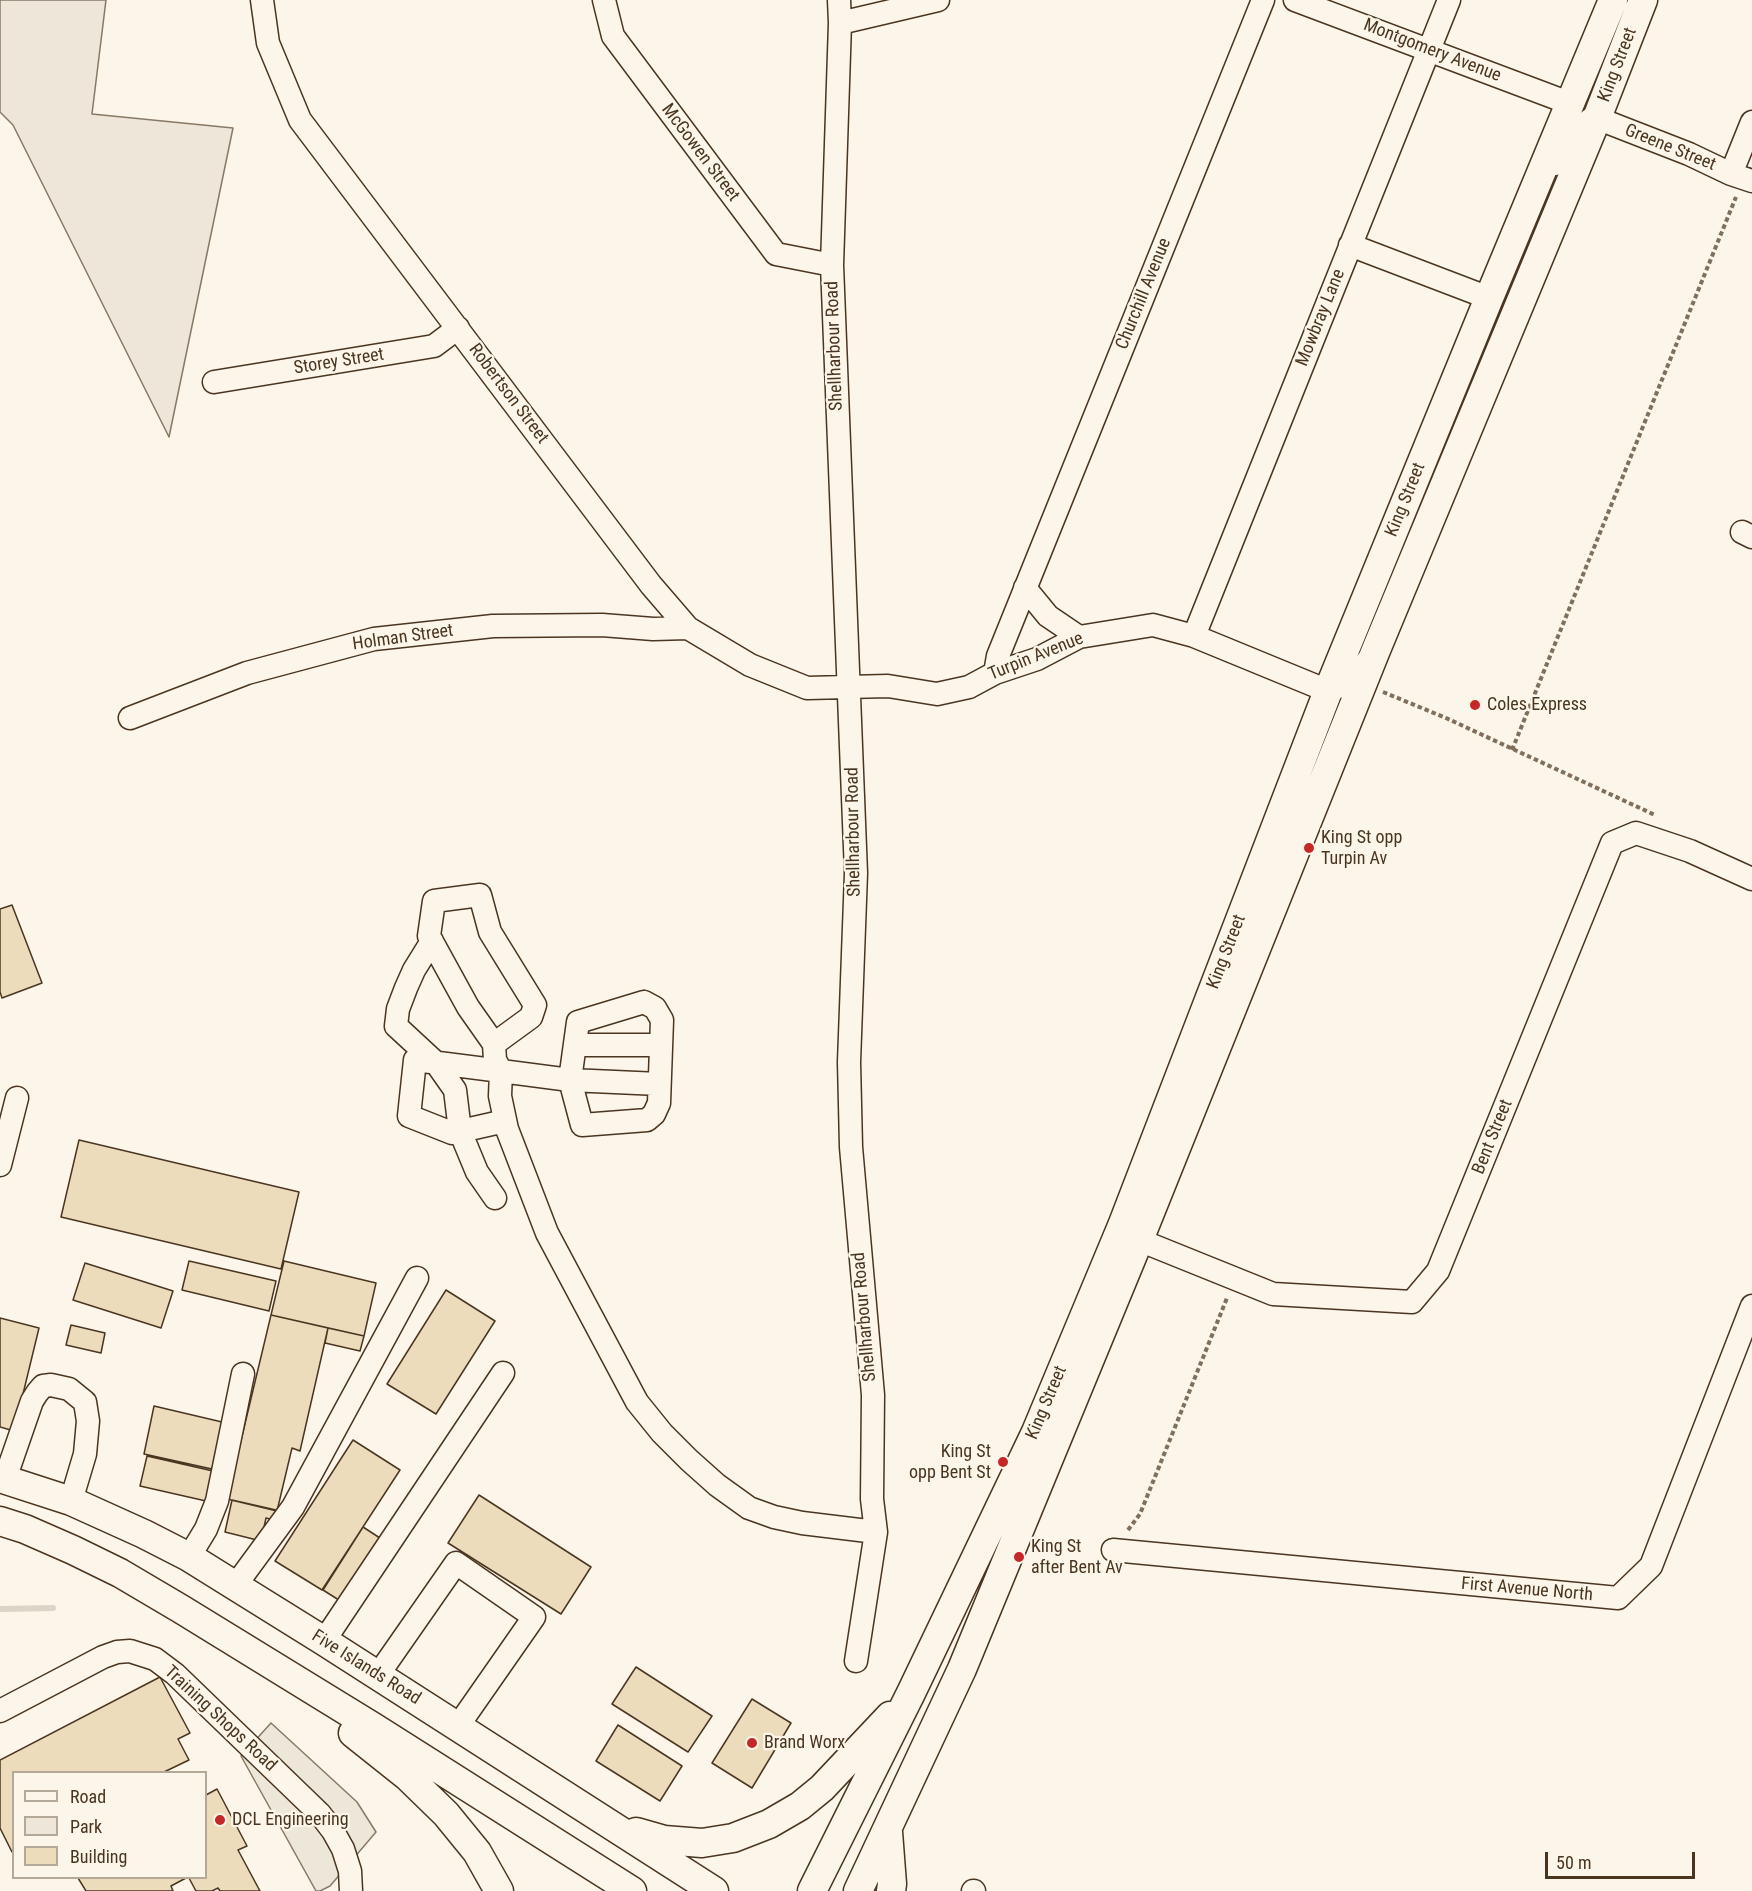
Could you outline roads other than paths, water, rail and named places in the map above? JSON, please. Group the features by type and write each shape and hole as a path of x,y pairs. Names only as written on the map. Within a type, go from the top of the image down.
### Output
{"main road":[{"name":"King Street","path":"812,1891 911,1693 1036,1432 1113,1248 1329,691 1479,293 1540,173 1613,0"},
{"name":"King Street","path":"858,1891 962,1669 1139,1240 1377,650 1597,118 1643,0"},
{"name":"Five Islands Road","path":"2,1479 71,1501 189,1557 378,1675 714,1891"},
{"path":"0,1521 25,1529 120,1573 373,1728 632,1891"},
{"path":"259,1658 427,1794 477,1852 499,1891"},
{"path":"602,1820 647,1836 684,1843 719,1842 748,1833 800,1806 822,1788 911,1693"},
{"path":"888,1830 891,1891"}],"street":[{"name":"Robertson Street","path":"262,0 268,43 300,120 651,585 688,628 750,666 807,688 850,688"},
{"name":"McGowen Street","path":"603,0 613,36 776,254 832,265"},
{"name":"Shellharbour Road","path":"839,0 832,265 856,873 849,1062 851,1147 873,1404 872,1487 876,1532 856,1661"},
{"path":"840,23 938,0"},
{"name":"Churchill Avenue","path":"995,673 998,656 1025,588 1263,0"},
{"name":"Montgomery Avenue","path":"1295,0 1569,103"},
{"name":"Mowbray Lane","path":"1194,636 1449,0"},
{"path":"1540,173 1552,167 1583,124 1590,119 1597,118"},
{"name":"Greene Street","path":"1597,118 1689,154 1742,178"},
{"path":"1742,178 1752,122"},
{"path":"1350,245 1479,293"},
{"name":"Storey Street","path":"214,382 434,346 458,328"},
{"path":"1025,588 1048,616 1079,637"},
{"name":"Holman Street","path":"130,718 247,673 374,639 493,626 602,625 653,629 688,628"},
{"name":"Turpin Avenue","path":"850,688 888,686 937,694 969,687 995,673 1037,659 1079,637 1153,625 1194,636 1329,691"},
{"path":"1329,691 1352,678 1377,650"},
{"name":"Bent Street","path":"1139,1240 1273,1294 1412,1302 1438,1271 1612,843 1636,833 1690,851 1752,879"},
{"path":"494,1044 531,1017 535,1005 490,932 480,895 434,901 429,936 468,1007 494,1044 495,1060 501,1071 500,1096 505,1121 547,1233 637,1402 662,1433 717,1485 749,1508 774,1517 802,1523 876,1532"},
{"path":"432,941 406,988 398,1009 396,1026 436,1063 455,1090 460,1131 477,1172 495,1198"},
{"path":"644,1002 656,1008 662,1020 659,1103 654,1114 647,1120 582,1125 570,1080 575,1046 578,1022 644,1002"},
{"path":"575,1046 661,1045"},
{"path":"505,1121 452,1133 409,1116 415,1060 570,1080 659,1084"},
{"path":"0,1165 17,1098"},
{"path":"235,1586 293,1507 417,1278"},
{"name":"First Avenue North","path":"1113,1550 1618,1598 1651,1566 1752,1306"},
{"path":"324,1641 503,1373"},
{"path":"189,1557 206,1529 217,1501 243,1374"},
{"path":"2,1479 37,1393 43,1386 51,1385 69,1389 85,1402 88,1421 85,1454 71,1501"},
{"path":"378,1675 456,1563 534,1617 458,1726"},
{"name":"Training Shops Road","path":"0,1712 103,1657 117,1652 130,1651 155,1659 175,1674 320,1814 343,1848 350,1871 351,1891"}],"waterway":[{"path":"0,1609 53,1608"}],"place":[{"name":"Coles Express","path":"1475,705"},
{"name":"King St opp Turpin Av","path":"1309,848"},
{"name":"King St opp Bent St","path":"1003,1462"},
{"name":"King St after Bent Av","path":"1019,1557"},
{"name":"Brand Worx","path":"752,1743"},
{"name":"DCL Engineering","path":"220,1820"}]}
